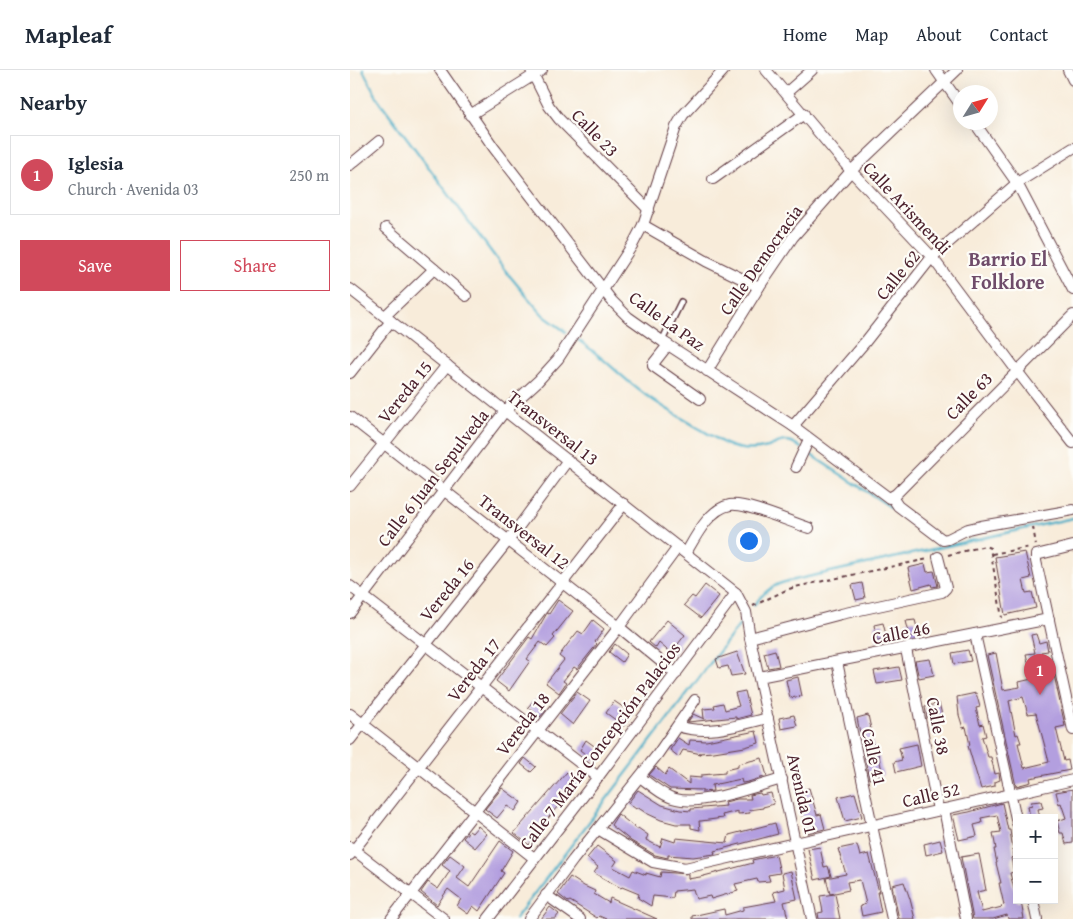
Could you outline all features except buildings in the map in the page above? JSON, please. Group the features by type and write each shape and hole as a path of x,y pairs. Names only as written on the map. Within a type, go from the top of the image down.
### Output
{"street":[{"name":"Calle La Paz","path":"440,70 470,115 535,202 628,317 707,371 793,426 805,447 890,498 943,540 968,529 1073,510"},
{"name":"Calle 6 Juan Sepulveda","path":"350,613 505,411 538,381 558,359 633,244 643,225 676,127 684,115 724,70"},
{"name":"Calle Arismendi","path":"766,70 851,171 932,257 1073,443"},
{"path":"786,93 812,70"},
{"path":"936,70 953,94"},
{"name":"Calle Democracia","path":"707,371 793,236 851,171 957,70"},
{"path":"1068,70 1073,80"},
{"path":"470,115 536,72"},
{"name":"Calle 23","path":"536,72 549,106 559,119 648,210"},
{"path":"713,179 804,114"},
{"path":"980,130 1017,183 1073,290"},
{"path":"350,165 379,141"},
{"name":"Calle 62","path":"793,426 866,341 932,257 1017,183 1073,148"},
{"path":"643,225 706,261 759,287"},
{"path":"386,228 466,296"},
{"path":"350,372 388,319 434,269"},
{"name":"Transversal 13","path":"350,289 736,593"},
{"name":"Calle 63","path":"890,498 1073,315"},
{"path":"665,343 653,366 700,399"},
{"name":"Vereda 15","path":"350,486 447,365"},
{"name":"Transversal 12","path":"350,417 562,582 676,674"},
{"path":"796,467 805,447"},
{"name":"Vereda 16","path":"350,740 424,644 508,541 568,460"},
{"name":"Vereda 17","path":"351,851 419,768 624,504"},
{"name":"Vereda 18","path":"391,919 619,627 682,550 718,511 731,505 745,507 809,528"},
{"path":"1073,546 1036,554 1049,619 1070,697 1073,730"},
{"path":"750,638 841,614 942,592 946,588 938,557"},
{"path":"350,586 598,777"},
{"path":"736,593 745,608"},
{"name":"Calle 7 María Concepción Palacios","path":"488,919 598,777 736,593"},
{"name":"Avenida 01","path":"745,608 812,919"},
{"name":"Calle 46","path":"759,677 1049,619"},
{"path":"975,634 1015,814"},
{"name":"Calle 38","path":"906,649 966,919"},
{"name":"Calle 41","path":"837,662 892,919"},
{"path":"528,919 640,777 695,700"},
{"path":"350,714 534,858"},
{"path":"678,726 703,730 719,729 768,718"},
{"path":"640,777 670,797 690,801 719,796 782,779"},
{"name":"Calle 52","path":"598,828 653,862 685,868 1073,780"},
{"path":"351,851 444,919"},
{"path":"546,895 580,919"},
{"path":"1034,904 1036,919"}],"lane":[{"path":"665,343 681,302"}],"path":[{"path":"991,554 1036,554 1032,522"},
{"path":"745,608 795,587 985,546 990,548 1003,628"}],"waterway":[{"path":"363,70 378,99 504,269 544,316 566,332"},
{"path":"578,340 643,393 725,444 735,448 752,449 768,447 787,441 793,442 801,448"},
{"path":"805,451 901,514"},
{"path":"754,605 767,591 785,582 1073,518"},
{"path":"945,543 952,545"},
{"path":"515,919 741,623"}],"place":[{"name":"Iglesia","path":"1040,695"}],"district":[{"name":"Barrio El Folklore","path":"1008,270"}]}
